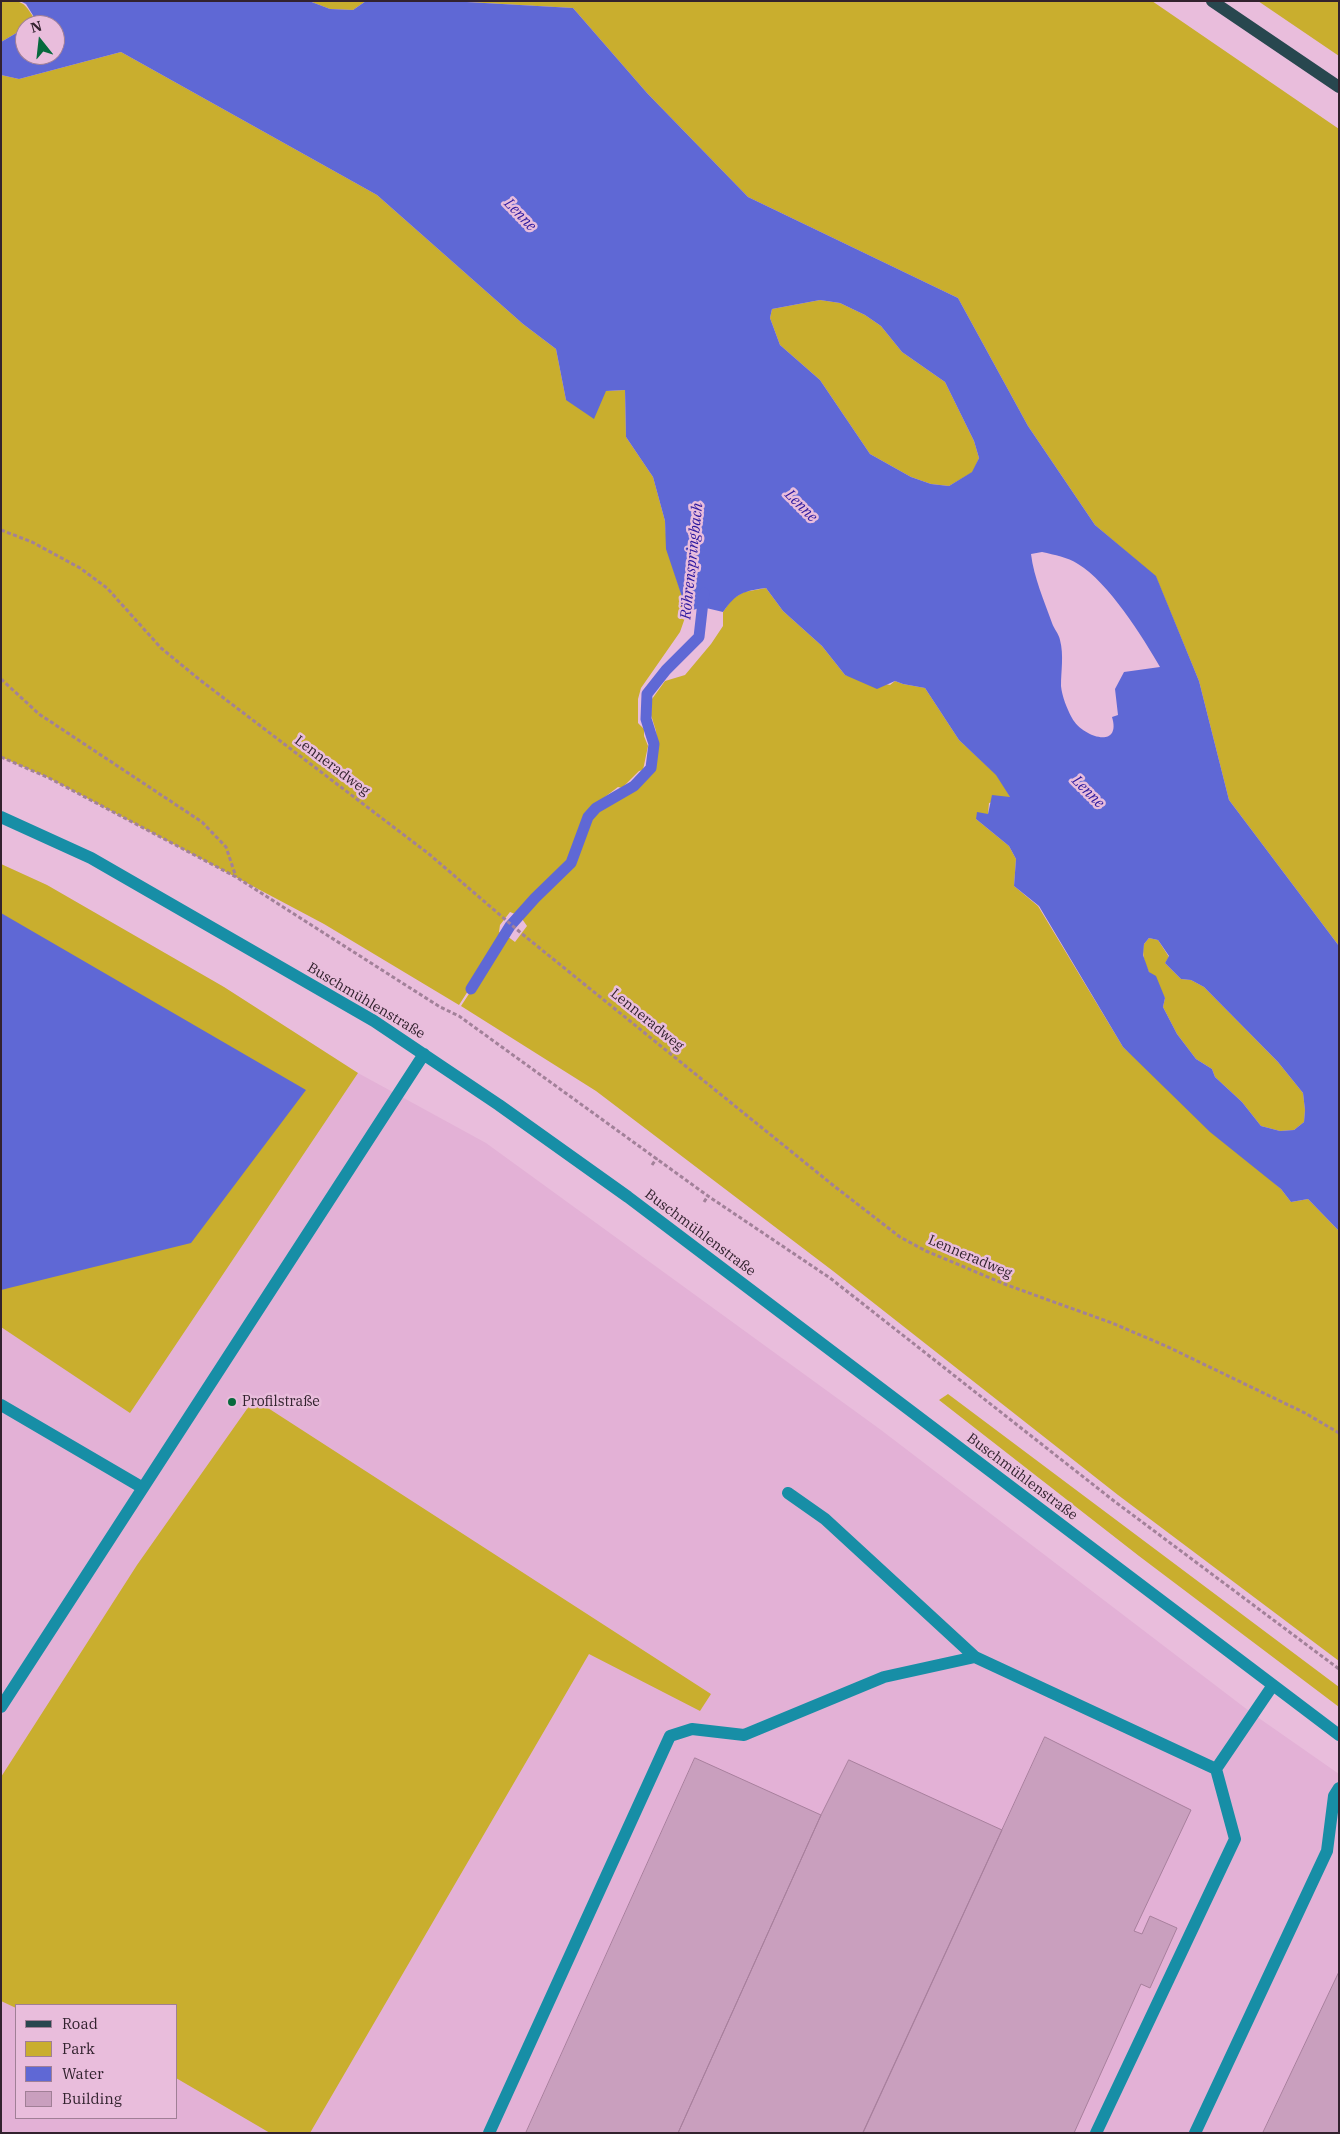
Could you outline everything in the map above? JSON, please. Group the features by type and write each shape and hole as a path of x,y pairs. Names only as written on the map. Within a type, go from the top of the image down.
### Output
{"main road":[{"path":"1212,1 1339,87"}],"street":[{"name":"Buschmühlenstraße","path":"1,817 91,858 374,1021 424,1054 593,1171 1339,1735"},
{"path":"1,1707 424,1054"},
{"path":"1,1404 143,1488"},
{"path":"788,1493 825,1519 975,1657 1216,1769 1236,1839 1096,2133"},
{"path":"489,2133 670,1736 692,1729 744,1735 884,1677 975,1657"},
{"path":"1216,1769 1273,1685"},
{"path":"1195,2133 1327,1851 1334,1796 1339,1788"}],"path":[{"name":"Lenneradweg","path":"1,530 32,542 80,568 107,588 161,648 180,664 429,854 505,920 834,1186 900,1237 926,1251 1007,1285 1112,1323 1166,1346 1305,1413 1339,1433"},
{"path":"1,679 39,714 202,822 226,848 236,878"},
{"path":"1,757 49,778 236,878 440,1007 459,1016 708,1196 830,1278 1114,1501 1339,1669"},
{"path":"652,1165 656,1158"},
{"path":"704,1202 708,1196"}],"shaded area":[{"path":"1,864 47,885 224,987 358,1073 486,1143 881,1430 1253,1714 1339,1774 1339,2133 1,2133"}],"green space":[{"path":"1,1 21,3 32,15 15,15 15,34 1,42"},
{"path":"309,1 366,1 353,10 330,9"},
{"path":"449,1 1152,1 1339,129 1339,946 1229,800 1199,681 1156,577 1095,525 1028,426 958,298 748,197 647,93 573,8"},
{"path":"1258,1 1339,1 1339,56"},
{"path":"121,52 377,195 523,324 556,349 566,400 606,391 625,390 626,437 653,477 665,521 667,549 687,612 680,632 641,688 638,699 638,723 644,729 644,736 648,746 643,770 639,771 622,788 618,787 589,809 570,863 521,915 571,864 588,821 598,810 637,789 654,770 657,743 656,731 651,715 652,699 665,681 685,675 711,644 723,626 723,612 732,599 744,592 766,588 783,611 822,646 845,675 890,685 895,681 925,688 959,740 997,775 1011,798 989,803 988,814 976,819 1009,846 1016,859 1014,886 1038,906 1123,1047 1281,1189 1291,1202 1308,1199 1339,1231 1339,1661 1118,1495 833,1271 596,1091 461,1006 507,936 515,942 527,926 520,916 510,912 500,925 499,932 504,935 459,1005 324,924 49,778 1,757 1,75 19,79"},
{"path":"820,300 840,303 865,315 881,326 902,352 945,382 974,441 979,458 973,472 949,486 931,484 911,477 870,454 820,380 780,345 770,318 772,309"},
{"path":"1,864 47,885 224,987 358,1073 130,1413 1,1327"},
{"path":"1149,938 1158,940 1169,957 1165,963 1181,979 1191,980 1204,987 1278,1062 1303,1093 1304,1122 1294,1130 1280,1131 1261,1126 1242,1102 1215,1077 1212,1069 1196,1059 1177,1034 1163,1007 1165,998 1146,965 1143,951 1144,944"},
{"path":"948,1394 1339,1687 1339,1707 1139,1556 939,1400"},
{"path":"254,1399 711,1694 700,1711 589,1654 310,2133 270,2133 178,2079 178,2004 15,2004 15,2008 1,2001 1,1777 137,1565"}],"water":[{"name":"Lenne","path":"20,1 309,1 330,9 353,10 366,1 449,1 573,8 647,93 748,197 958,298 1028,426 1095,525 1156,576 1199,681 1229,800 1339,946 1339,1231 1308,1199 1291,1202 1281,1189 1210,1132 1123,1047 1039,906 1014,886 1016,859 1009,846 976,819 977,812 988,814 992,795 1010,797 996,775 959,740 925,688 895,681 877,689 845,675 822,646 783,611 766,588 741,594 723,612 702,607 687,612 666,549 665,521 653,477 626,437 625,390 606,391 594,419 566,400 556,349 523,324 377,195 121,52 19,79 1,75 1,42 15,34 15,65 65,65 65,15 33,15 26,4","holes":["820,300 840,303 865,315 881,326 902,352 945,382 974,441 979,458 972,472 949,486 931,484 911,477 870,454 820,380 780,345 770,318 772,309","1042,552 1061,556 1078,564 1101,583 1124,611 1160,667 1124,672 1115,689 1118,715 1112,717 1114,727 1111,734 1106,737 1092,735 1077,725 1062,694 1060,640 1034,572 1031,554","1149,938 1158,940 1169,956 1165,963 1181,979 1191,980 1204,987 1278,1062 1303,1093 1304,1122 1294,1130 1280,1131 1261,1126 1242,1102 1215,1077 1212,1069 1196,1059 1177,1034 1163,1007 1165,998 1156,976 1149,972 1143,955 1144,944"]},
{"path":"1,913 306,1090 191,1243 1,1290"}],"building":[{"path":"1045,1737 1191,1810 1134,1931 1142,1934 1150,1916 1177,1928 1150,1988 1141,1984 1074,2133 863,2133"},
{"path":"695,1758 821,1815 678,2133 526,2133"},
{"path":"849,1760 1002,1830 863,2133 678,2133 821,1815"},
{"path":"1339,1972 1339,2133 1263,2133"}],"waterway":[{"name":"Röhrenspringbach","path":"471,989 510,926 535,898 571,863 588,817 596,808 634,786 651,768 654,744 646,719 647,694 666,670 699,637 704,593"}],"place":[{"name":"Profilstraße","path":"232,1402"}]}
